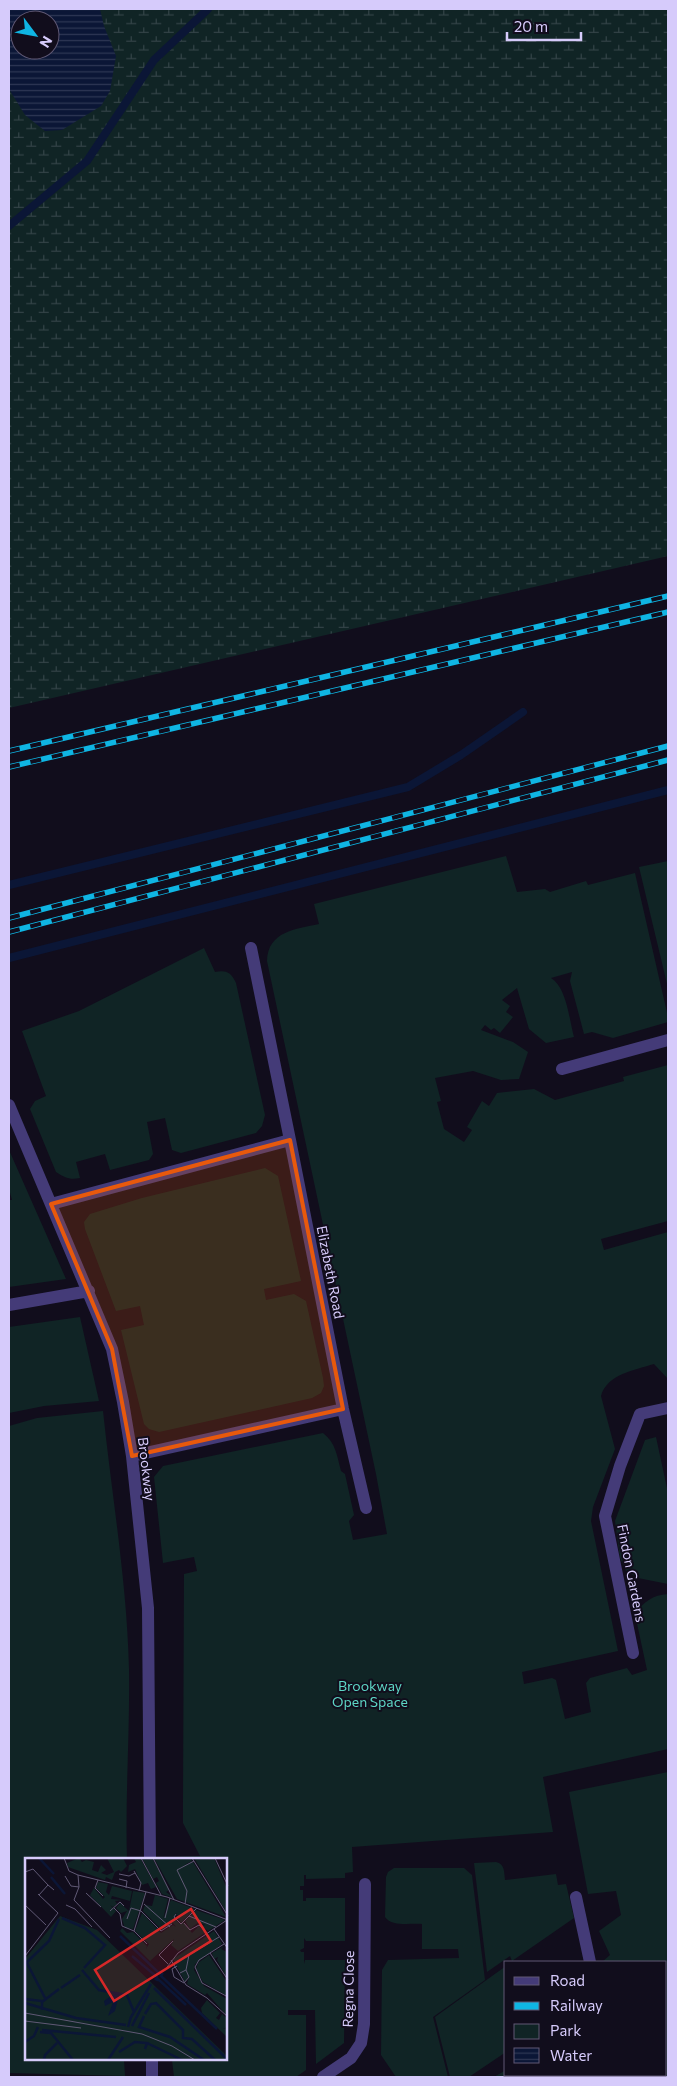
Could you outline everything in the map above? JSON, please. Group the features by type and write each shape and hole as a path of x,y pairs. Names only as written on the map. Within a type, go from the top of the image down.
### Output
{"street":[{"name":"Elizabeth Road","path":"251,948 343,1410 366,1508"},
{"path":"562,1069 668,1040"},
{"name":"Brookway","path":"9,1105 112,1349 132,1456 148,1608 150,1858"},
{"path":"51,1204 290,1140"},
{"path":"9,1305 89,1291"},
{"name":"Findon Gardens","path":"633,1653 605,1516 620,1466 640,1414 668,1408"},
{"path":"132,1456 343,1410"},
{"name":"Regna Close","path":"323,2077 351,2058 361,2043 364,2024 364,1884"},
{"path":"576,1897 590,1961"},
{"path":"152,2061 152,2077"}],"highlighted area":[{"path":"290,1140 343,1409 132,1456 112,1349 51,1204"}],"green space":[{"path":"9,9 668,9 668,556 9,708"},
{"name":"Brookway Open Space","path":"506,856 517,892 545,889 550,892 586,881 588,885 635,873 668,1022 613,1038 592,1032 584,1034 570,981 572,972 551,978 561,989 564,996 574,1037 546,1043 529,1029 517,988 502,1000 510,1006 506,1012 513,1017 500,1033 494,1028 491,1030 485,1025 481,1030 513,1042 528,1052 519,1079 501,1080 473,1071 435,1078 441,1101 437,1102 444,1129 464,1142 472,1130 467,1127 482,1101 489,1106 497,1093 534,1089 555,1100 624,1081 623,1077 668,1065 668,1221 601,1239 604,1250 668,1232 668,1379 654,1364 630,1371 615,1378 604,1389 601,1396 615,1449 593,1507 591,1521 618,1651 522,1672 524,1684 552,1678 556,1680 565,1719 591,1712 586,1683 590,1678 627,1668 632,1675 647,1670 635,1614 649,1600 668,1594 668,1749 543,1777 553,1832 352,1847 353,1872 345,1873 345,1878 306,1879 306,1875 304,1875 304,1886 300,1886 300,1890 303,1890 303,1901 306,1901 306,1898 345,1898 345,1941 306,1941 304,1938 304,1948 300,1950 304,1952 304,1964 305,1960 345,1960 344,2043 316,2064 315,2010 288,2010 288,2015 306,2015 306,2070 296,2077 174,2077 172,2061 228,2061 228,1858 172,1858 200,1856 183,1823 184,1574 197,1571 194,1557 163,1563 154,1477 163,1466 323,1433 331,1441 341,1471 345,1474 354,1515 349,1521 353,1540 387,1534 376,1474 267,961 272,943 278,937 293,930 319,924 314,904"},
{"path":"668,861 668,988 639,867"},
{"path":"204,948 215,972 222,971 228,973 236,983 265,1115 262,1126 256,1133 181,1153 172,1150 165,1118 147,1122 153,1154 149,1160 110,1170 105,1154 76,1162 80,1178 73,1179 62,1176 56,1172 30,1109 35,1101 46,1096 22,1031 79,1011"},
{"path":"9,1150 66,1279 9,1287 9,1200 12,1200 9,1189"},
{"path":"265,1168 278,1176 301,1281 264,1289 266,1300 294,1294 306,1301 323,1378 324,1386 321,1393 312,1398 159,1432 149,1429 144,1424 121,1330 144,1325 140,1306 116,1311 84,1222 90,1214 142,1198"},
{"path":"80,1317 99,1401 44,1406 9,1413 9,1327"},
{"path":"103,1411 128,1637 127,1858 25,1858 25,2061 124,2061 125,2076 9,2073 9,1426 37,1418"},
{"path":"656,1437 668,1493 668,1584 638,1578 626,1571 620,1558 615,1521 645,1440"},
{"path":"668,1772 668,2077 626,2077 667,2076 667,1961 603,1961 610,1955 599,1931 621,1915 616,1891 588,1894 569,1792"},
{"path":"496,1862 503,1866 505,1880 556,1874 558,1885 566,1884 574,1918 512,1961 510,1956 487,1972 474,1863"},
{"path":"394,1868 464,1868 472,1875 485,1980 433,2017 448,2077 396,2077 381,2055 382,1970 388,1960 459,1958 458,1949 422,1949 422,1924 402,1924 392,1922 385,1917 386,1877 388,1872"},
{"path":"504,1967 504,2053 469,2077 450,2077 435,2017"},
{"path":"504,2071 504,2076 605,2077 494,2077"}],"water":[{"path":"9,9 100,9 104,26 116,56 110,91 101,106 62,130 45,131 25,115 9,89"}],"waterway":[{"path":"9,226 87,161 154,60 208,9"},
{"path":"9,885 408,787 461,755 523,712"},
{"path":"9,958 668,790"}],"railway":[{"path":"9,751 668,596"},
{"path":"9,767 668,612"},
{"path":"9,918 668,746"},
{"path":"9,932 668,760"}]}
